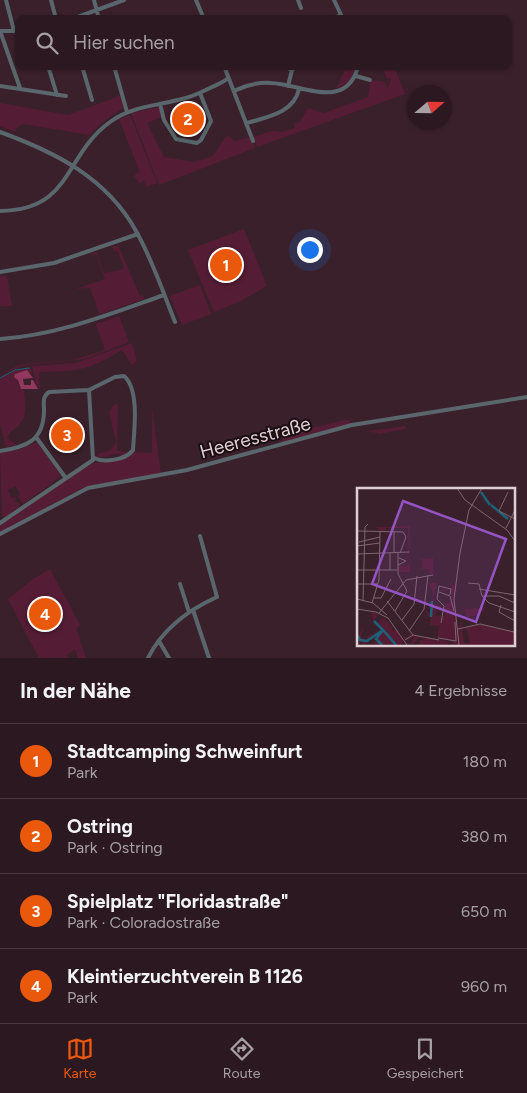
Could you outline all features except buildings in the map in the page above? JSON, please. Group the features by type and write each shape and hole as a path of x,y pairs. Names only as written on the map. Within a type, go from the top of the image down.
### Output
{"street":[{"path":"6,0 14,31 0,31 20,88"},
{"path":"51,0 55,15"},
{"path":"94,0 98,15"},
{"path":"83,15 124,0"},
{"path":"196,0 202,15"},
{"path":"298,0 301,8"},
{"path":"334,0 341,15"},
{"path":"49,70 57,94"},
{"path":"83,70 92,100"},
{"path":"115,70 127,112"},
{"path":"225,70 253,141"},
{"path":"288,86 292,70"},
{"path":"234,91 256,83 274,83 318,93 333,92 346,87 356,76 357,70"},
{"path":"356,76 370,80"},
{"path":"0,211 23,209 42,203 54,193 73,165 104,126 127,112 200,93 227,79"},
{"path":"0,86 66,96"},
{"path":"247,122 285,110 297,98 298,89"},
{"path":"160,104 164,120 176,139 197,143 201,140 211,121 200,93"},
{"path":"0,132 33,145 73,165 92,177 111,195 138,234 175,322"},
{"path":"0,272 54,263 138,234"},
{"path":"0,339 33,336 74,326 164,295"},
{"path":"0,451 23,446 36,437 43,420 45,395 53,392 89,390 115,377 124,377 128,381 135,403 132,450 124,457 99,460 94,457"},
{"path":"1,521 65,477 91,462 94,457 89,390"},
{"name":"Heeresstraße","path":"0,534 88,488 187,470 352,426 527,397"},
{"path":"36,437 65,477"},
{"path":"148,658 158,641 191,611 216,597 200,536"},
{"path":"180,584 208,658"},
{"path":"158,641 169,658"}],"shaded area":[{"path":"345,70 354,70 350,81 335,90"},
{"path":"383,70 396,70 405,94 257,147 253,137 275,130 273,131 283,132 295,128 295,124 292,124 300,122 308,108 324,113 368,97 370,83 373,80 385,82 388,89 391,78 387,79"},
{"path":"120,96 124,108 105,120 89,135 24,124 17,127 15,132 0,126 0,103 68,115"},
{"path":"159,107 162,117 147,123 164,157 194,162 213,156 227,135 235,141 251,137 255,148 159,185 131,113"},
{"path":"130,115 157,183 146,187 144,181 139,183 134,176 139,172 141,175 119,119"},
{"path":"244,229 267,286 239,302 214,312 188,250"},
{"path":"118,245 140,296 143,295 144,299 97,315 99,313 90,288 76,289 105,279 96,254 87,255 99,251 97,255 104,273 124,269 118,251 115,252 112,247"},
{"path":"0,276 7,276 12,306 0,306"},
{"path":"200,285 211,314 182,325 170,296"},
{"path":"119,316 129,342 85,359 26,365 0,374 22,364 73,360 105,350 96,324"},
{"path":"132,343 137,361 132,365 122,350 91,366 74,370 39,372 40,389 35,382 32,366 76,363"},
{"path":"30,367 32,374 22,371 17,378 20,388 24,390 24,418 7,438 17,445 6,447 0,423 0,378 13,370"},
{"path":"27,370 33,378 23,379 24,385 31,385 31,380 33,380 38,389 21,389 18,380 14,377 15,374"},
{"path":"118,403 117,451 129,452 121,456 120,453 99,458 97,454 111,450 116,442 109,412"},
{"path":"152,408 161,474 81,489 0,532 0,525 78,471 94,463 124,459 134,452 152,453"},
{"path":"66,419 65,426 74,433 75,437 70,448 57,432"},
{"path":"345,420 350,421 352,425 280,443 290,433"},
{"path":"406,426 405,429 380,434 368,431"},
{"path":"37,442 60,477 23,504 18,496 20,494 16,486 8,490 12,498 15,497 17,500 12,501 18,502 20,506 7,516 2,516 0,453 20,449"},
{"path":"50,569 80,625 76,628 86,658 78,658 75,649 67,655 68,658 39,658 8,599 33,579"}],"waterway":[{"path":"0,378 15,370 29,368"}],"place":[{"name":"Ostring","path":"188,119"},
{"name":"Stadtcamping Schweinfurt","path":"226,265"},
{"name":"Spielplatz \"Floridastraße\"","path":"67,435"},
{"name":"Kleintierzuchtverein B 1126","path":"45,614"}]}
